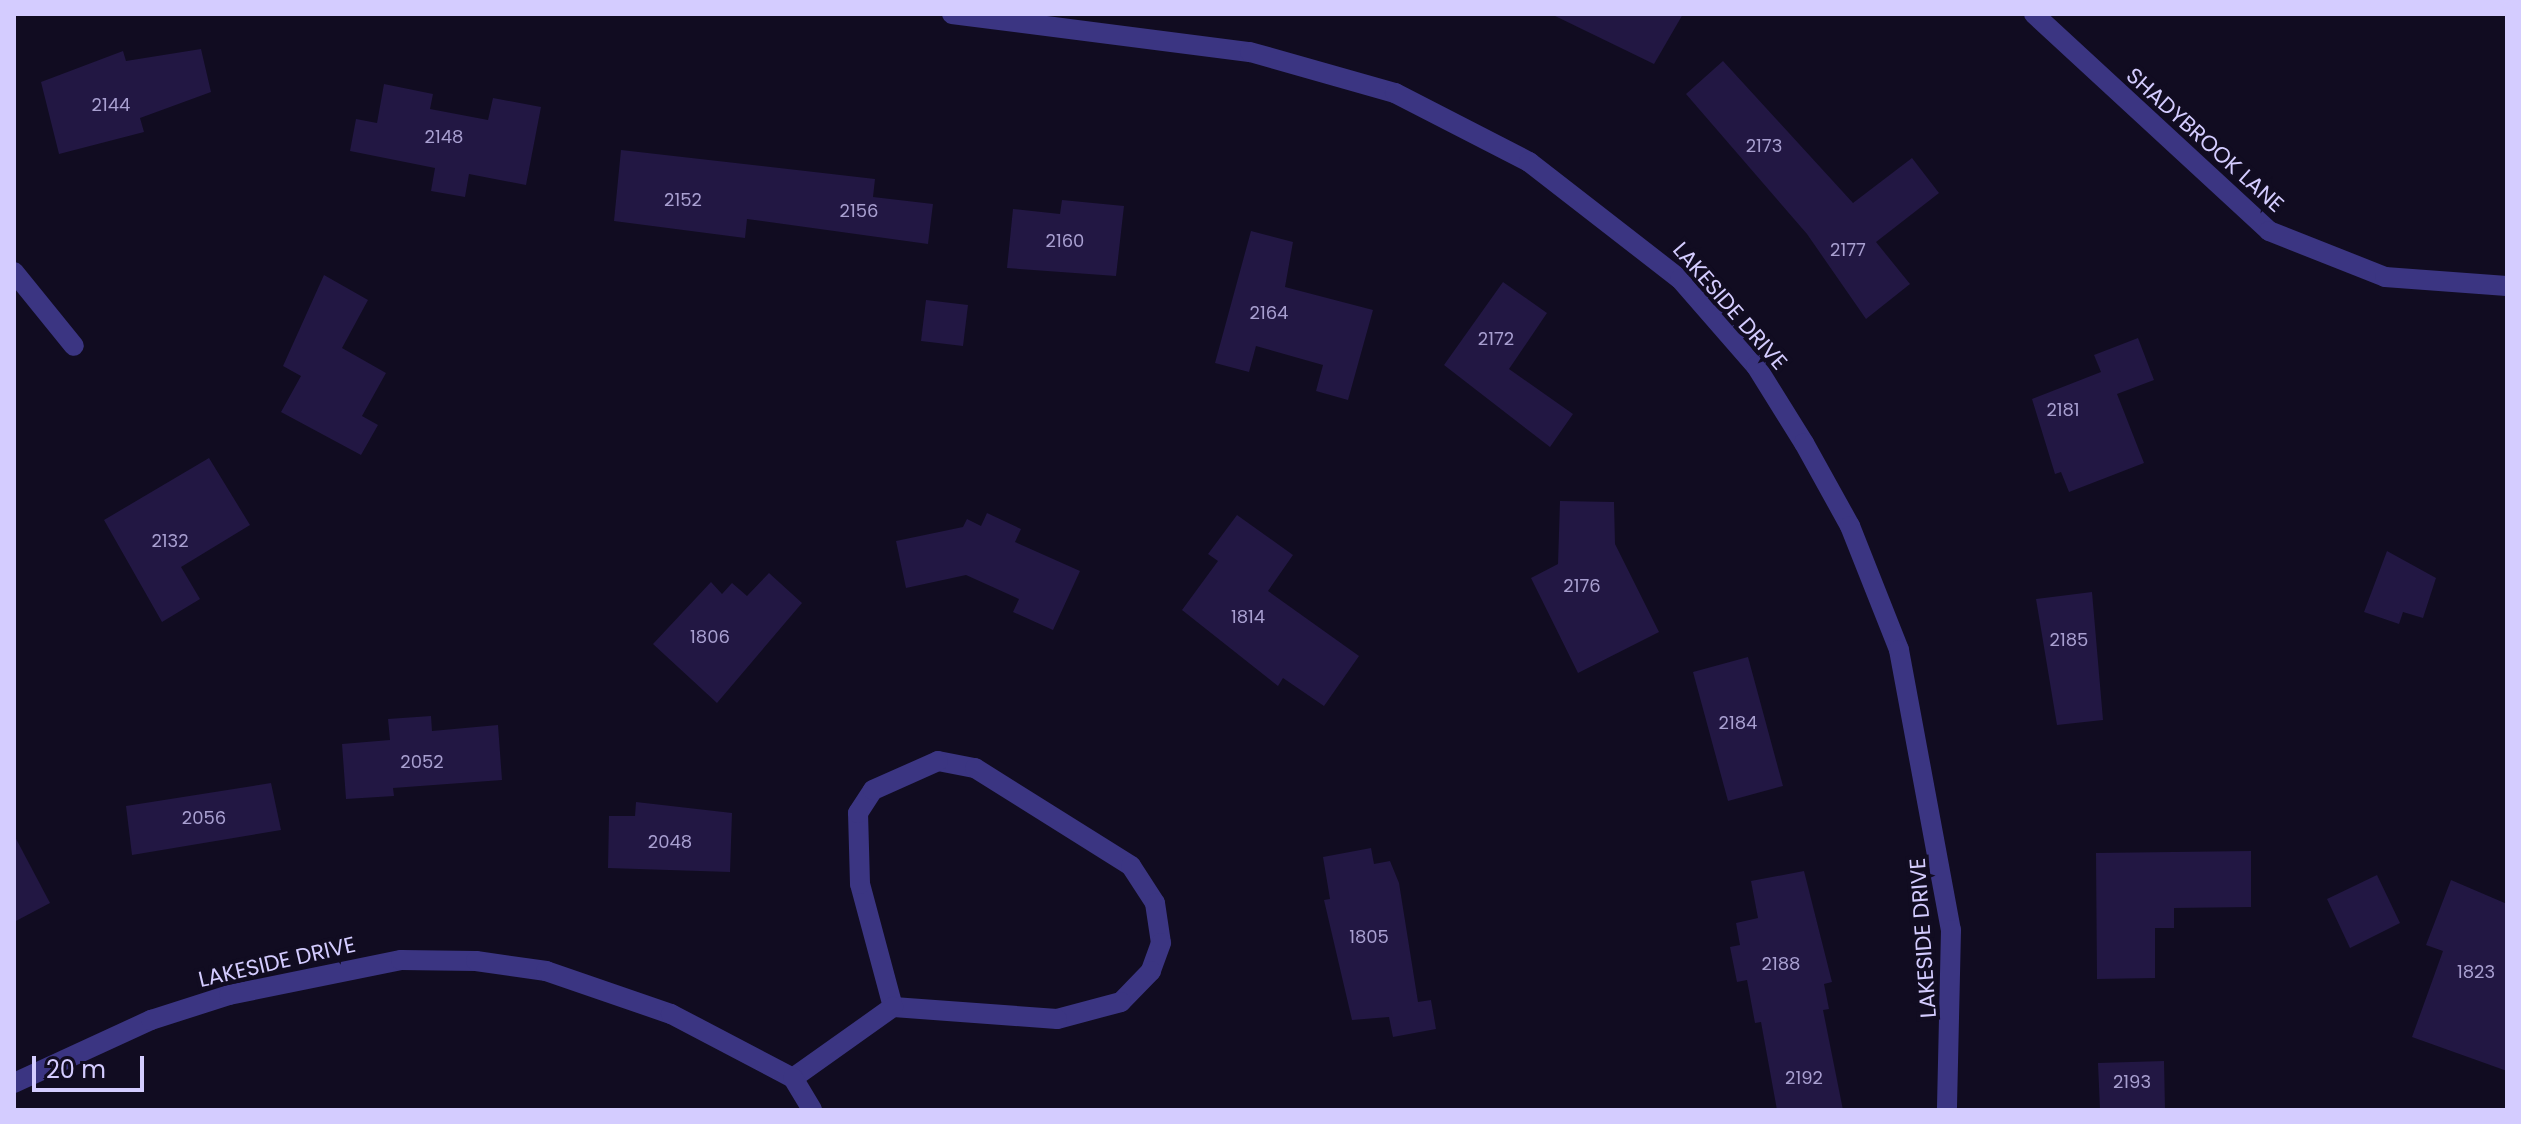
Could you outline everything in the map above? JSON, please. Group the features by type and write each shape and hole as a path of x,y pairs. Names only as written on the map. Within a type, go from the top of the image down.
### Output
{"street":[{"name":"LAKESIDE DRIVE","path":"952,14 1250,52 1395,93 1529,162 1680,279 1756,366 1804,443 1850,526 1899,650 1951,930 1947,1110"},
{"name":"SHADYBROOK LANE","path":"2034,14 2269,231 2385,277 2507,286"},
{"path":"14,272 74,346"},
{"path":"812,1110 793,1078 893,1007 1057,1019 1100,1012 1151,971 1161,943 1155,903 1131,866 975,768 938,761 903,772 873,790 858,813 854,851 893,1007"},
{"name":"LAKESIDE DRIVE","path":"14,1083 151,1020 229,995 401,960 546,971 671,1014 793,1078"}],"building":[{"path":"1551,14 1683,14 1654,64"},
{"path":"201,49 211,92 140,118 144,132 59,154 41,82 123,51 126,61"},
{"path":"1723,61 1853,203 1912,158 1939,193 1876,242 1910,284 1866,319 1807,234 1686,94"},
{"path":"384,84 433,94 430,109 488,120 493,98 541,107 526,185 469,174 465,197 431,191 435,168 350,151 356,119 377,123"},
{"path":"621,150 875,179 873,197 933,204 928,244 747,219 745,238 614,221"},
{"path":"1062,200 1124,206 1116,276 1007,268 1013,209 1060,214"},
{"path":"1251,231 1293,242 1285,287 1373,310 1348,400 1316,391 1323,365 1256,346 1249,372 1215,363"},
{"path":"324,275 368,300 342,348 386,373 362,416 378,425 361,455 281,412 301,376 283,366"},
{"path":"1503,282 1547,313 1509,369 1573,414 1550,447 1444,365"},
{"path":"926,300 968,305 963,346 921,341"},
{"path":"2138,338 2154,380 2117,394 2144,463 2069,492 2061,472 2055,474 2032,399 2101,372 2094,355"},
{"path":"209,458 250,525 181,567 200,599 162,622 104,520"},
{"path":"1560,501 1614,502 1615,544 1659,632 1578,673 1531,578 1558,564"},
{"path":"987,513 1021,529 1015,542 1080,571 1053,630 1013,612 1019,599 966,575 906,588 896,541 963,527 967,519 981,526"},
{"path":"1237,515 1293,555 1268,591 1359,656 1324,706 1283,678 1278,686 1182,610 1218,561 1208,554"},
{"path":"2387,551 2436,578 2423,618 2403,612 2399,624 2364,612"},
{"path":"769,573 802,603 717,703 653,644 711,582 722,594 732,583 747,596"},
{"path":"2092,592 2103,720 2057,725 2036,599"},
{"path":"1748,657 1783,786 1728,801 1693,672"},
{"path":"431,716 432,731 498,725 502,780 393,788 394,796 346,799 342,744 390,740 388,719"},
{"path":"271,783 281,830 132,855 126,806"},
{"path":"636,802 732,813 730,872 608,868 609,816 635,816"},
{"path":"14,835 50,903 14,922"},
{"path":"1371,848 1374,864 1390,861 1399,883 1418,1002 1431,1000 1436,1029 1393,1037 1389,1017 1352,1020 1324,900 1330,899 1323,857"},
{"path":"2251,851 2251,907 2174,908 2174,928 2155,928 2155,978 2097,979 2096,853"},
{"path":"1804,871 1832,982 1824,984 1829,1009 1823,1010 1843,1110 1777,1110 1761,1022 1755,1023 1747,980 1737,982 1730,947 1740,945 1736,923 1758,918 1751,881"},
{"path":"2377,875 2400,923 2350,948 2327,899"},
{"path":"2451,880 2507,904 2507,1071 2412,1037 2443,951 2426,945"},
{"path":"2164,1061 2165,1110 2100,1110 2098,1063"}]}
